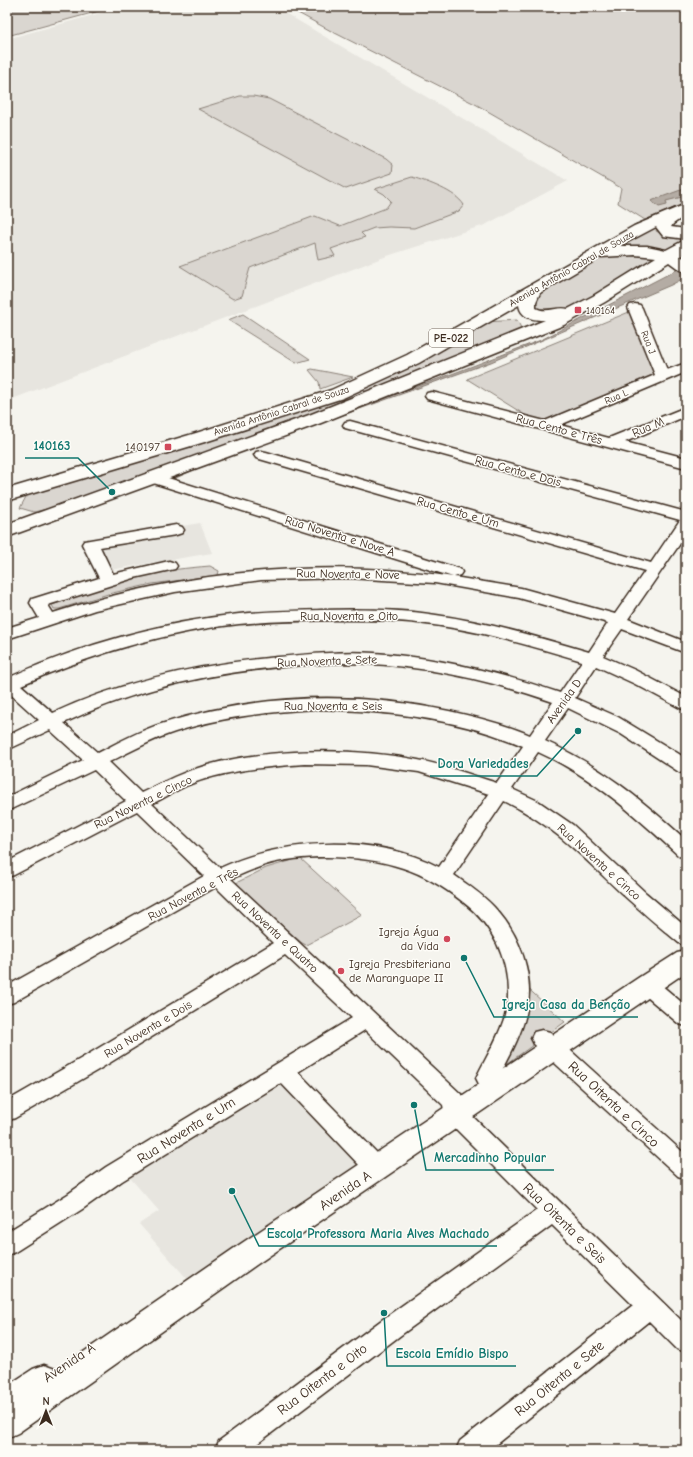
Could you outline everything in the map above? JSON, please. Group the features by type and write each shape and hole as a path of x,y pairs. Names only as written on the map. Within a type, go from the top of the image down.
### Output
{"main road":[{"path":"686,209 667,221 663,228 668,233 686,234"},
{"name":"Avenida Antônio Cabral de Souza","path":"7,495 337,394 413,359 639,229 686,209"},
{"name":"Avenida Antônio Cabral de Souza","path":"7,531 315,418 558,321 631,279 679,266 686,245"},
{"path":"595,254 626,250 652,252 679,266"},
{"path":"533,290 527,306 528,310 533,314 551,316 583,308"},
{"path":"412,380 429,367 521,330 523,326 519,322 501,319 477,323"},
{"path":"177,444 103,471 28,494 21,499 19,504 20,509 35,513 48,510 187,460 231,449"},
{"name":"Avenida A","path":"7,1423 549,1043 686,944"},
{"name":"Avenida A","path":"7,1404 368,1160 455,1108 487,1078 647,985 686,960"}],"street":[{"name":"Rua J","path":"636,308 662,376"},
{"name":"Rua L","path":"546,426 686,367"},
{"name":"Rua Cento e Três","path":"432,396 686,463"},
{"name":"Rua M","path":"611,443 686,411"},
{"path":"652,454 660,422"},
{"name":"Rua Cento e Dois","path":"350,425 686,518"},
{"name":"Rua Cento e Um","path":"261,455 655,569"},
{"name":"Rua Noventa e Nove A","path":"152,478 527,594"},
{"name":"Avenida D","path":"442,877 686,523"},
{"path":"108,580 90,544 176,530"},
{"path":"48,618 38,603 108,580 169,566"},
{"name":"Rua Noventa e Nove","path":"7,634 48,618 115,599 167,588 224,580 286,574 340,572 421,576 468,582 527,594 620,620 686,648"},
{"name":"Rua Noventa e Oito","path":"8,684 76,657 155,634 237,620 288,616 401,616 453,623 505,634 593,659 638,679 686,704"},
{"name":"Rua Noventa e Sete","path":"7,744 81,707 121,692 202,672 251,664 310,659 358,658 401,661 442,668 507,682 565,700 634,734 686,768"},
{"name":"Rua Noventa e Quatro","path":"8,684 96,761 367,1019 455,1108"},
{"name":"Rua Noventa e Seis","path":"7,804 138,740 170,728 210,716 265,707 319,704 366,704 411,709 460,719 535,744 564,757 606,784 644,812 686,852"},
{"name":"Rua Noventa e Cinco","path":"7,870 181,781 210,771 258,761 305,758 366,759 419,766 502,792 531,806 566,830 639,898 686,938"},
{"name":"Rua Noventa e Três","path":"7,996 218,878 260,860 282,854 307,851 378,854 404,860 442,877 458,887 483,908 501,931 516,969 519,986 519,1000 516,1015 487,1078"},
{"name":"Rua Noventa e Dois","path":"7,1112 90,1064 287,944"},
{"path":"647,985 686,1018"},
{"name":"Rua Noventa e Um","path":"7,1244 76,1201 114,1174 367,1019"},
{"name":"Rua Oitenta e Cinco","path":"549,1043 686,1169"},
{"path":"282,1070 368,1160"},
{"name":"Rua Oitenta e Seis","path":"455,1108 553,1211 686,1341"},
{"name":"Rua Oitenta e Oito","path":"228,1450 392,1327 553,1211"},
{"name":"Rua Oitenta e Sete","path":"469,1450 650,1306"}],"shaded area":[{"path":"23,7 114,7 7,36 7,9"},
{"path":"122,7 275,7 568,181 485,225 387,256 7,401 7,39"},
{"path":"287,7 686,7 686,203 645,220 618,203 621,188 477,105"},
{"path":"240,96 253,96 269,99 386,159 393,165 392,173 346,189 198,109"},
{"path":"412,177 448,191 464,205 459,211 414,228 374,228 361,233 365,237 331,249 335,256 318,260 315,243 250,268 242,296 233,299 180,266 315,216 340,226 386,208 391,201 384,194 375,189"},
{"path":"686,188 686,196 666,201 667,205 659,207 651,201"},
{"path":"659,223 656,231 671,238 686,236 686,241 665,252 633,246 613,248"},
{"path":"611,253 660,256 618,283 571,307 555,312 540,314 528,304 548,285 593,259"},
{"path":"686,265 686,277 671,285 491,362 214,461 169,481 164,477 449,375 541,340"},
{"path":"629,312 657,375 545,422 530,418 467,379"},
{"path":"243,314 310,359 296,363 228,320"},
{"path":"517,320 522,330 505,344 55,507 34,512 20,508 27,495 129,463 355,387 485,322"},
{"path":"312,369 353,377 320,389 319,382 309,370"},
{"path":"200,523 212,553 98,572 87,542"},
{"path":"210,566 219,571 218,575 152,584 108,594 59,609 54,609 52,605 108,585 143,575 168,570"},
{"path":"300,858 362,915 306,945 234,884 266,868"},
{"path":"523,984 565,1022 490,1076"},
{"path":"279,1073 366,1161 190,1282 139,1224 159,1211 124,1171"}],"place":[{"name":"140164","path":"578,310"},
{"name":"140197","path":"168,447"},
{"name":"140163","path":"112,492"},
{"name":"Dora Variedades","path":"578,731"},
{"name":"Igreja Água da Vida","path":"447,939"},
{"name":"Igreja Casa da Benção","path":"464,958"},
{"name":"Igreja Presbiteriana de Maranguape II","path":"341,971"},
{"name":"Mercadinho Popular","path":"414,1105"},
{"name":"Escola Professora Maria Alves Machado","path":"232,1191"},
{"name":"Escola Emídio Bispo","path":"384,1313"}]}
